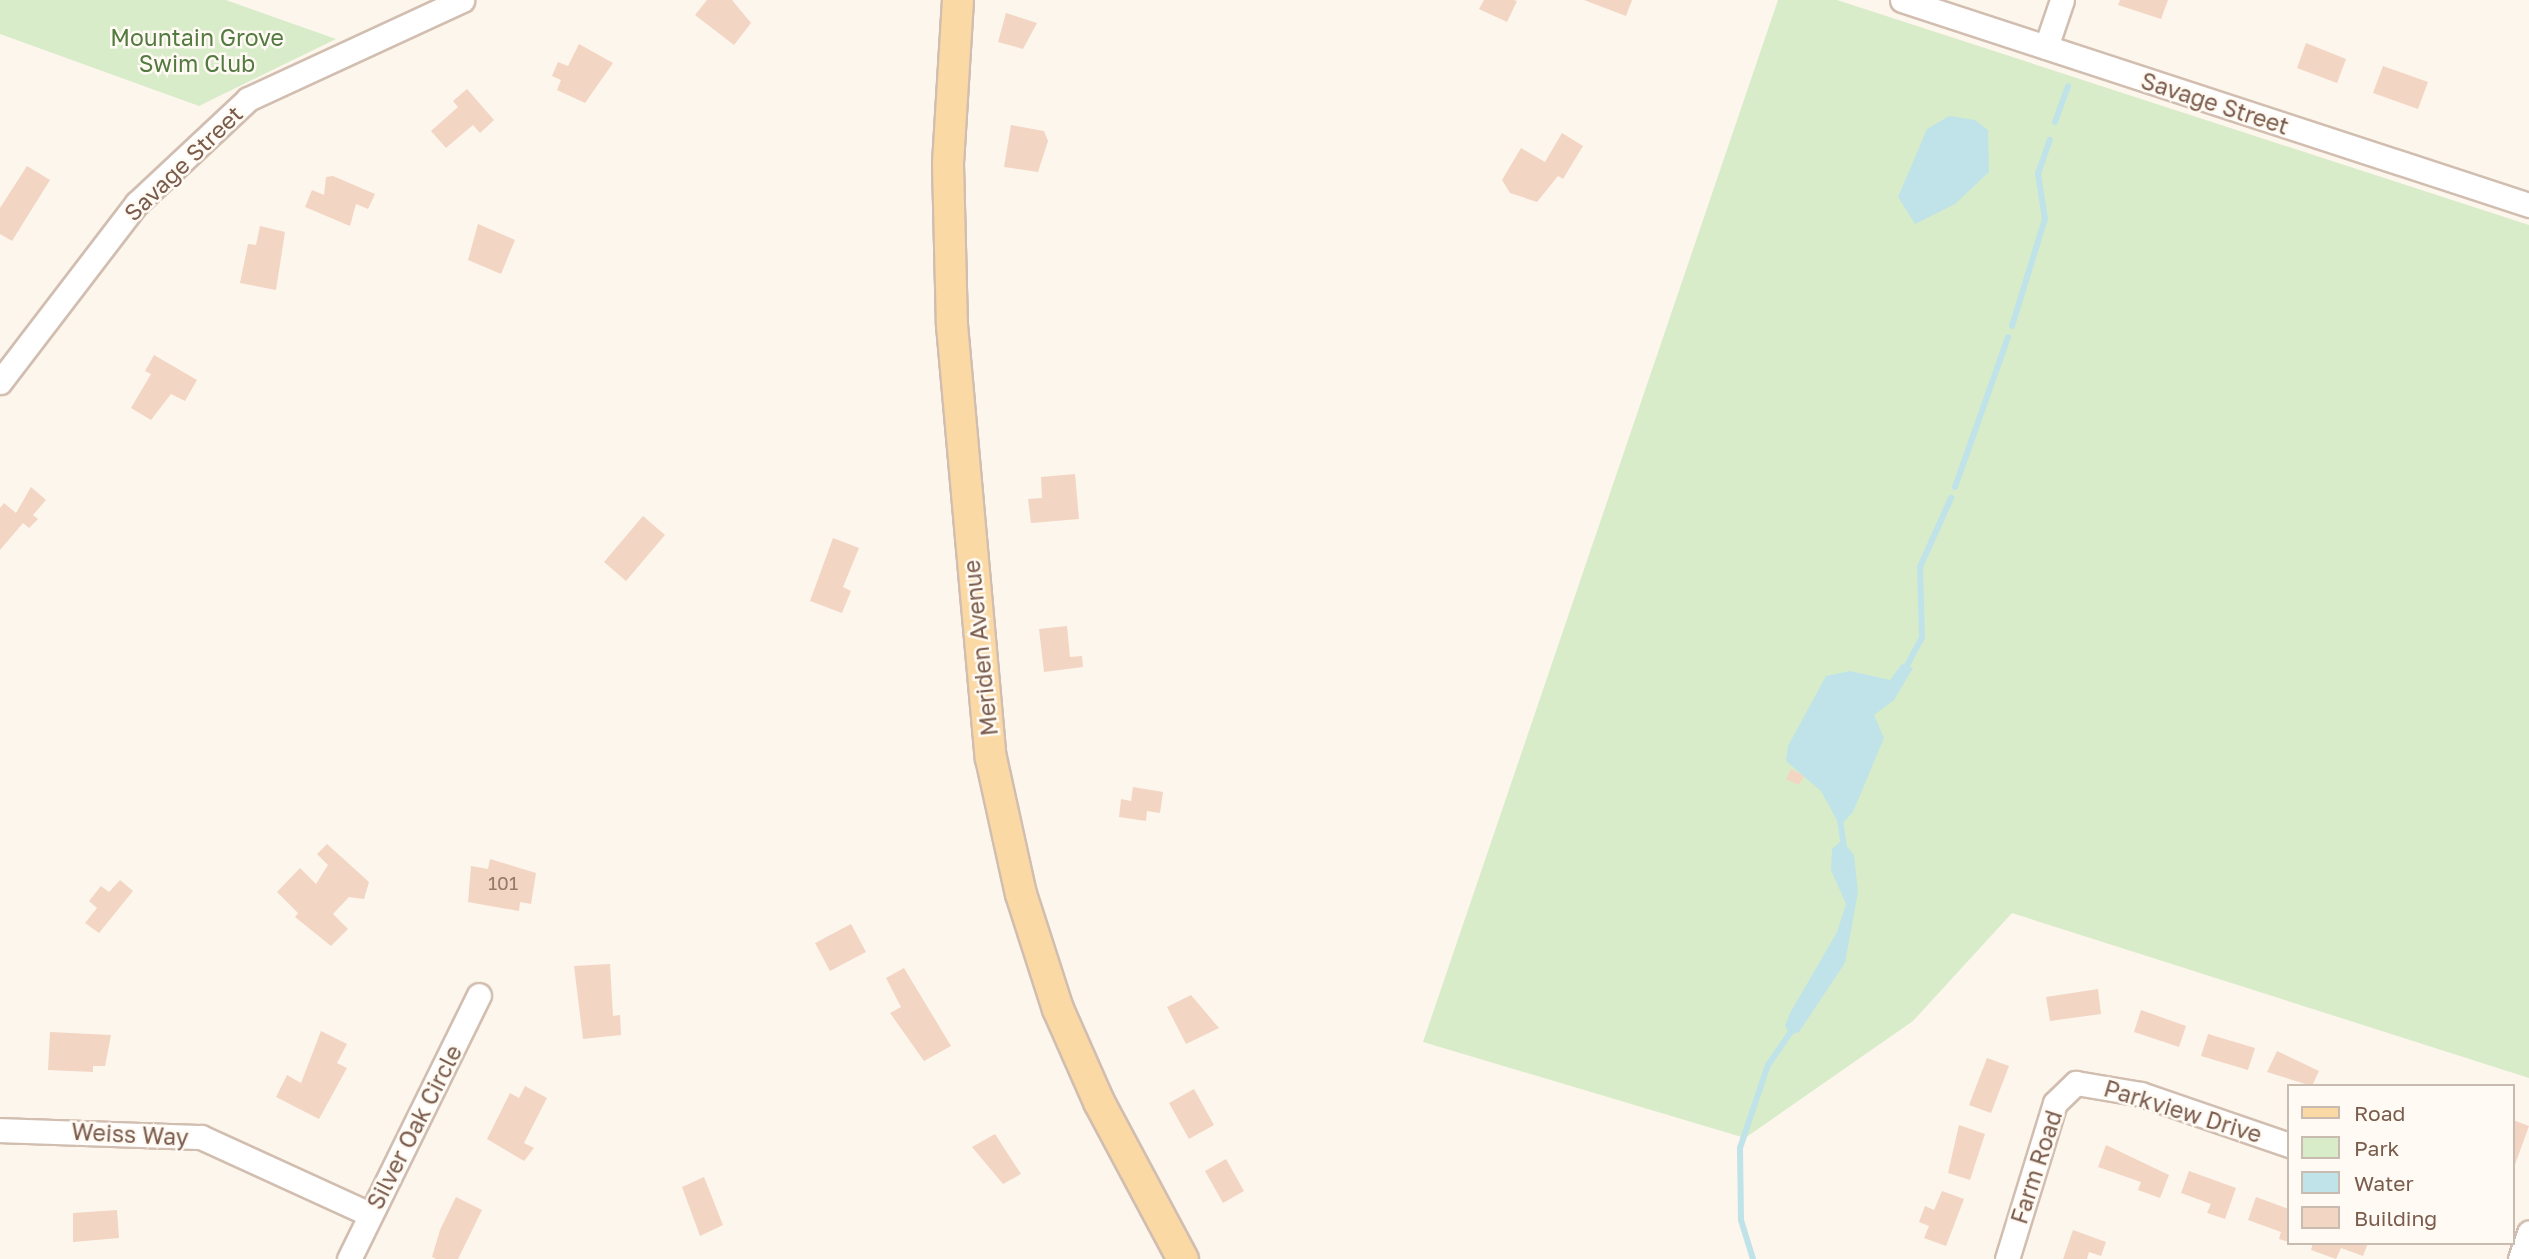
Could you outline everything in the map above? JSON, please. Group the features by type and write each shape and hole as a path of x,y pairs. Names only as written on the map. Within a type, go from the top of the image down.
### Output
{"main road":[{"name":"Meriden Avenue","path":"958,0 948,164 952,325 991,758 1021,894 1058,1009 1099,1102 1183,1259"}],"street":[{"name":"Savage Street","path":"0,382 137,203 248,99 462,0"},
{"name":"Savage Street","path":"1902,0 2529,205"},
{"path":"2046,47 2062,0"},
{"name":"Silver Oak Circle","path":"349,1259 480,995"},
{"name":"Parkview Drive","path":"2076,1083 2141,1094 2288,1145"},
{"name":"Farm Road","path":"2007,1259 2055,1103 2076,1083"},
{"name":"Weiss Way","path":"0,1130 201,1137 369,1214"},
{"path":"2520,1259 2529,1231"}],"green space":[{"name":"Mountain Grove Swim Club","path":"0,0 226,0 336,39 199,106 0,34"},
{"path":"1778,0 1837,0 2529,225 2529,1078 2012,913 1913,1021 1745,1138 1423,1042"}],"water":[{"path":"1949,116 1975,120 1988,130 1989,172 1955,204 1915,224 1898,197 1927,129"},
{"path":"1902,664 1913,668 1894,700 1874,715 1884,738 1853,812 1840,826 1821,791 1786,761 1788,746 1826,676 1850,671 1890,680"},
{"path":"1842,840 1854,855 1858,892 1845,963 1799,1032 1790,1035 1785,1026 1790,1013 1837,932 1846,904 1831,870 1832,849"}],"building":[{"path":"707,0 732,0 751,23 734,45 695,15"},
{"path":"1484,0 1517,1 1507,22 1479,9"},
{"path":"1584,0 1632,0 1626,16"},
{"path":"2120,0 2168,0 2161,19 2118,5"},
{"path":"1006,13 1037,23 1023,49 998,42"},
{"path":"2306,43 2346,59 2337,83 2297,68"},
{"path":"579,44 613,63 585,103 557,90 561,80 552,76 558,62 568,66"},
{"path":"2383,66 2428,82 2418,109 2373,93"},
{"path":"467,89 494,120 480,133 473,125 446,148 431,131 458,107 453,101"},
{"path":"1011,125 1044,131 1048,141 1038,172 1004,167"},
{"path":"1562,133 1583,146 1563,179 1558,176 1537,202 1510,193 1502,180 1521,148 1545,162"},
{"path":"27,166 50,180 12,241 0,234 0,208"},
{"path":"333,176 375,194 368,209 356,204 350,226 305,207 312,190 324,195 326,177"},
{"path":"478,224 515,240 501,274 468,260"},
{"path":"260,226 285,232 276,290 240,283 248,244 256,245"},
{"path":"154,355 197,380 185,401 171,394 151,420 131,408 151,374 145,371"},
{"path":"1075,474 1079,519 1031,523 1028,499 1042,498 1041,477"},
{"path":"31,487 46,500 33,515 38,519 29,528 23,523 0,550 0,508 4,503 16,513"},
{"path":"643,516 665,535 626,581 604,562"},
{"path":"833,538 859,548 843,587 851,591 842,613 810,601"},
{"path":"1067,626 1070,657 1082,656 1083,667 1044,672 1039,629"},
{"path":"1791,769 1804,776 1799,785 1786,779"},
{"path":"1133,787 1163,792 1160,813 1147,811 1146,821 1119,817 1121,799 1131,801"},
{"path":"327,844 369,882 364,899 349,897 333,914 348,929 331,946 295,917 298,913 277,892 300,868 316,884 328,865 317,854"},
{"path":"490,859 536,873 531,904 520,902 519,911 468,902 471,866 488,869"},
{"path":"120,880 133,891 99,933 85,923 97,908 89,901 101,886 109,892"},
{"path":"851,924 866,952 830,971 815,943"},
{"path":"610,964 613,1016 620,1015 621,1035 583,1039 574,966"},
{"path":"904,968 951,1046 924,1061 890,1013 901,1007 886,978"},
{"path":"2098,989 2101,1014 2050,1021 2046,997"},
{"path":"1191,995 1219,1028 1186,1044 1167,1007"},
{"path":"2141,1010 2186,1026 2179,1047 2134,1032"},
{"path":"321,1031 347,1044 337,1063 347,1068 319,1119 276,1097 287,1075 301,1083"},
{"path":"50,1032 111,1035 105,1066 93,1066 93,1072 48,1070"},
{"path":"2208,1034 2255,1048 2248,1070 2201,1056"},
{"path":"2277,1051 2319,1071 2313,1084 2267,1072"},
{"path":"1987,1058 2009,1066 1991,1113 1969,1105"},
{"path":"525,1086 547,1098 524,1143 534,1148 524,1161 487,1139 510,1093 519,1098"},
{"path":"1194,1089 1214,1125 1189,1139 1169,1103"},
{"path":"2515,1121 2529,1126 2515,1164"},
{"path":"1959,1125 1985,1134 1970,1180 1948,1173"},
{"path":"995,1134 1021,1174 1003,1184 972,1147"},
{"path":"2106,1145 2169,1175 2160,1198 2138,1190 2141,1182 2098,1167"},
{"path":"1226,1159 1244,1191 1223,1203 1205,1171"},
{"path":"2189,1171 2236,1188 2225,1219 2207,1213 2211,1204 2181,1193"},
{"path":"704,1177 723,1225 700,1236 682,1187"},
{"path":"1942,1191 1964,1199 1946,1246 1924,1238 1929,1226 1919,1222 1925,1206 1934,1210"},
{"path":"456,1197 482,1210 458,1259 436,1259 432,1257 440,1230"},
{"path":"2256,1197 2288,1209 2288,1242 2279,1239 2281,1232 2248,1220"},
{"path":"117,1210 119,1238 73,1242 73,1213"},
{"path":"2073,1230 2106,1242 2101,1256 2089,1252 2087,1259 2063,1259"},
{"path":"2312,1245 2367,1245 2363,1256 2341,1248 2336,1259 2311,1250"}],"waterway":[{"path":"2055,122 2068,86"},
{"path":"2012,326 2045,219 2038,174 2050,140"},
{"path":"1955,487 2008,337"},
{"path":"1903,673 1922,638 1920,567 1951,498"},
{"path":"1840,819 1844,847"},
{"path":"1753,1259 1741,1220 1740,1148 1768,1065 1793,1029"}]}
